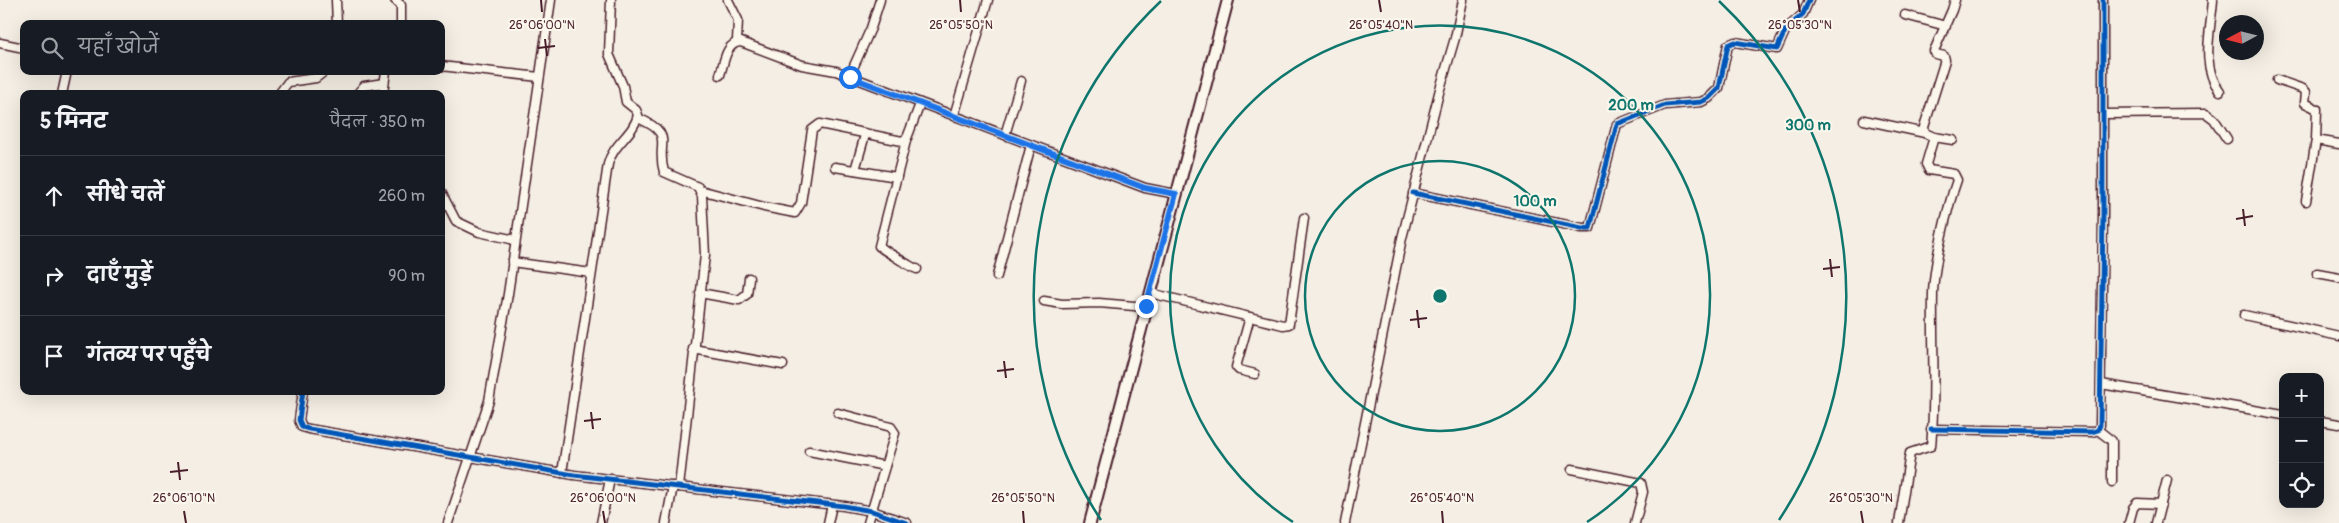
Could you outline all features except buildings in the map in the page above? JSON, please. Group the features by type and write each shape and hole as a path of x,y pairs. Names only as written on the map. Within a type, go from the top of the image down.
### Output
{"street":[{"path":"336,0 337,20"},
{"path":"395,0 401,5 401,20"},
{"path":"448,523 490,401 551,0"},
{"path":"562,473 609,158 638,118 636,110 626,102 623,86 608,54 611,0"},
{"path":"728,0 738,20 737,42"},
{"path":"850,77 872,28 880,0"},
{"path":"954,116 988,0"},
{"path":"1090,523 1228,0"},
{"path":"1345,523 1385,313 1463,0"},
{"path":"1414,192 1582,228 1590,228 1617,124 1665,105 1700,102 1709,98 1719,88 1728,44 1734,42 1777,49 1786,29 1803,14 1808,0"},
{"path":"1925,133 1924,128 1945,60 1944,56 1936,54 1934,51 1946,26 1954,0"},
{"path":"2098,430 2100,425 2101,384 2103,0"},
{"path":"2213,0 2208,68 2213,82 2220,91"},
{"path":"1905,16 1946,26"},
{"path":"720,75 729,48 737,42"},
{"path":"737,42 802,65 850,77 1145,188 1176,194"},
{"path":"0,43 20,47"},
{"path":"445,66 539,77"},
{"path":"63,90 66,75"},
{"path":"282,90 288,82 316,78 320,75"},
{"path":"384,90 385,75"},
{"path":"2277,80 2303,89 2306,92 2306,104 2318,110 2316,140 2306,201"},
{"path":"1005,135 1020,81"},
{"path":"360,90 364,86 384,83"},
{"path":"917,269 909,266 902,259 882,250 879,246 906,140 920,104"},
{"path":"2102,114 2206,113 2214,119 2227,139"},
{"path":"638,118 654,125 661,133 664,172 700,190 795,213 801,203 814,127 820,124 898,142 906,140"},
{"path":"1864,120 1953,140"},
{"path":"855,170 865,135"},
{"path":"1898,523 1909,456 1912,451 1930,446 1934,365 1934,281 1957,180 1954,174 1927,169 1926,164 1934,137"},
{"path":"2316,140 2339,144"},
{"path":"997,276 1031,145"},
{"path":"835,167 897,177"},
{"path":"666,523 676,487 705,255 700,190"},
{"path":"445,200 456,221 479,232 514,240"},
{"path":"1150,293 1283,325 1289,324 1304,218"},
{"path":"512,262 591,273"},
{"path":"2316,273 2339,277"},
{"path":"700,293 739,300 747,294 749,278"},
{"path":"1044,301 1062,304 1099,303 1146,306"},
{"path":"2244,315 2339,336"},
{"path":"1250,317 1236,366 1239,370 1255,374"},
{"path":"693,348 782,365"},
{"path":"2101,384 2279,414"},
{"path":"302,395 299,420 302,427 562,473 832,505 872,512 907,523"},
{"path":"838,413 894,429 895,437 868,523"},
{"path":"2324,422 2339,424"},
{"path":"1931,429 2092,432 2098,430"},
{"path":"2098,430 2112,441 2112,482"},
{"path":"809,451 885,466"},
{"path":"1572,469 1641,483 1643,488 1635,523"},
{"path":"601,523 610,479"},
{"path":"2156,523 2167,480"},
{"path":"2129,523 2133,508 2137,503 2161,504"},
{"path":"828,523 832,505"}],"cycle path":[{"path":"1413,193 1582,228 1590,228 1617,124 1665,105 1701,102 1709,98 1719,88 1728,45 1735,42 1777,49 1786,29 1803,14 1809,0"},
{"path":"1931,429 2092,432 2098,430 2100,425 2103,215 2103,0"},
{"path":"302,395 299,420 302,427 309,429 574,475 844,506 872,511 907,523"}],"route":[{"path":"850,77 1145,188 1176,194 1146,306"}]}
